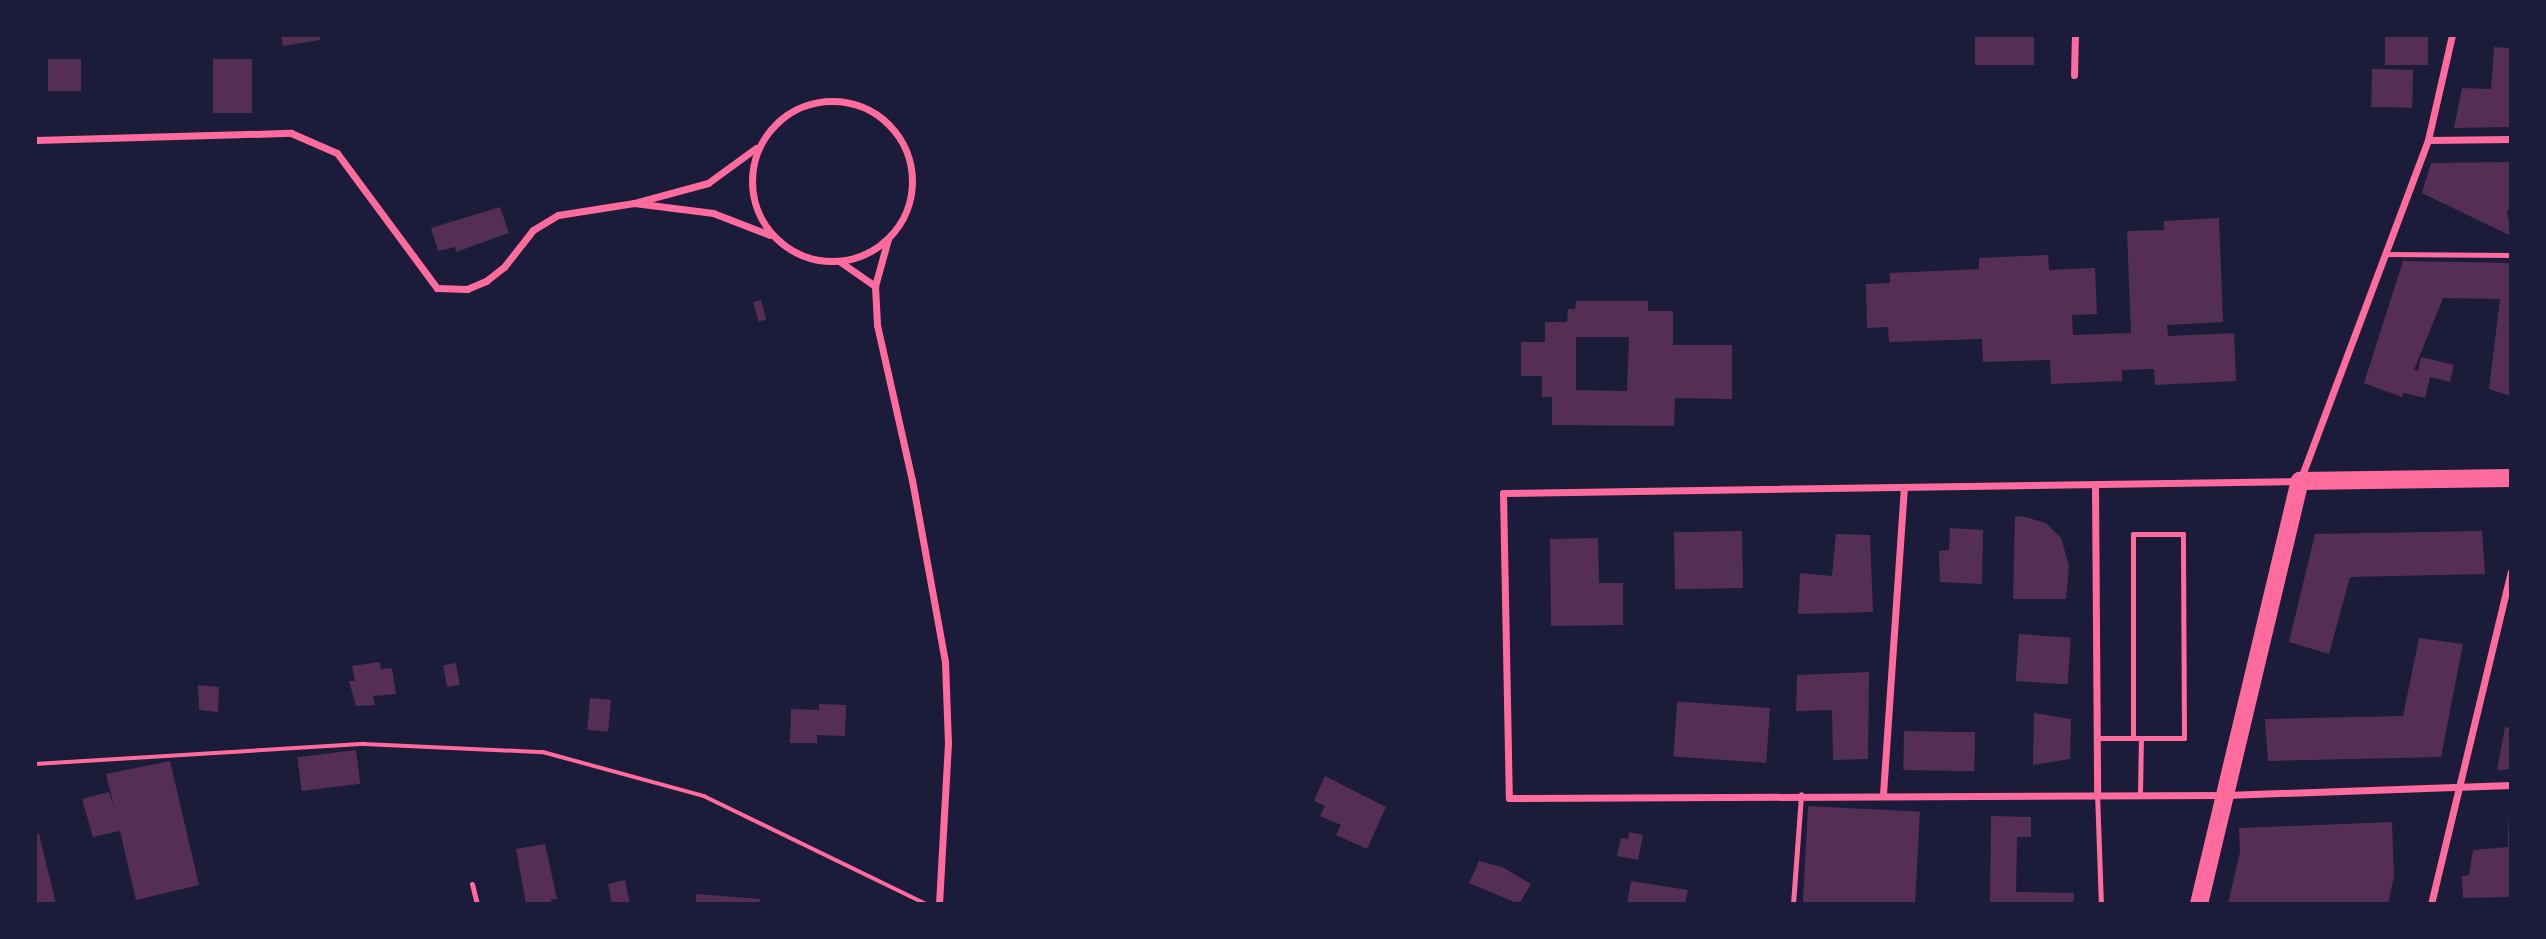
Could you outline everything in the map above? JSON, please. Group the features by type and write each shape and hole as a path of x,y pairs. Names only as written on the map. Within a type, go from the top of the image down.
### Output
{"main road":[{"path":"2199,904 2300,481 2511,478"}],"street":[{"path":"2074,75 2075,35"},
{"path":"2452,35 2428,140 2300,481 1503,493 1509,799 2097,792 2225,795 2511,785"},
{"path":"35,140 292,133 337,153 437,288 467,289 486,281 504,267 533,230 558,215 634,203 708,183 759,145 786,114 823,101 844,101 881,117 900,137 911,163 912,190 904,217 888,239 866,254 839,261 811,259 750,224 713,213 634,203"},
{"path":"2428,140 2511,139"},
{"path":"759,145 751,184 754,204 777,238"},
{"path":"888,239 875,286 877,325 912,480 945,662 948,743 939,904"},
{"path":"839,261 875,286"},
{"path":"2095,485 2097,792"},
{"path":"1883,794 1904,488"},
{"path":"2431,904 2462,786 2511,572"}],"lane":[{"path":"2385,254 2511,255"},
{"path":"2098,738 2133,738 2141,738 2184,738 2183,534 2133,534 2133,738"},
{"path":"2140,793 2141,738"},
{"path":"2097,792 2101,904"},
{"path":"1793,904 1801,794"},
{"path":"472,884 477,904"}],"path":[{"path":"35,764 364,744 543,752 704,796 926,904"}],"building":[{"path":"281,35 319,35 320,40 283,46"},
{"path":"1975,35 2034,35 2034,65 1975,65"},
{"path":"2385,35 2428,35 2428,65 2385,65"},
{"path":"2494,47 2511,48 2511,127 2454,128 2462,88 2491,89"},
{"path":"48,59 81,59 81,91 48,91"},
{"path":"213,59 252,59 252,113 213,113"},
{"path":"2372,69 2413,70 2412,108 2371,107"},
{"path":"2511,162 2511,210 2507,210 2511,236 2422,193 2431,163"},
{"path":"500,207 509,233 456,252 455,247 438,251 431,228"},
{"path":"2219,218 2223,322 2167,325 2168,336 2234,333 2236,381 2155,385 2154,369 2122,370 2122,381 2051,384 2050,360 1983,362 1982,339 1889,342 1888,327 1867,328 1866,284 1890,283 1890,273 1979,269 1979,258 2048,255 2049,270 2095,268 2097,314 2072,315 2073,335 2131,333 2127,231 2164,230 2164,221"},
{"path":"2403,261 2511,263 2511,396 2489,389 2500,299 2443,298 2414,370 2418,371 2421,357 2454,365 2450,382 2430,377 2425,398 2404,393 2402,397 2364,383"},
{"path":"761,300 766,319 758,321 753,302"},
{"path":"1576,301 1648,301 1648,311 1673,311 1673,345 1732,345 1732,399 1675,398 1674,426 1552,425 1552,397 1542,397 1542,376 1521,376 1521,342 1545,342 1545,322 1567,322 1568,309 1575,309","holes":["1576,337 1629,337 1627,391 1576,390"]},
{"path":"2022,516 2046,523 2061,538 2069,566 2066,599 2013,599 2015,517"},
{"path":"1950,528 1983,530 1982,584 1940,582 1939,551 1949,550"},
{"path":"1742,531 1743,588 1675,589 1674,532"},
{"path":"2482,531 2485,574 2350,577 2329,654 2289,642 2315,534"},
{"path":"1836,534 1870,535 1873,612 1798,614 1800,573 1832,576"},
{"path":"1598,538 1599,583 1623,583 1623,625 1551,626 1550,539"},
{"path":"2019,634 2071,638 2068,685 2016,681"},
{"path":"2419,638 2463,644 2441,757 2268,761 2265,719 2403,716"},
{"path":"380,662 381,669 392,668 396,694 373,696 375,705 356,706 349,681 355,681 352,666"},
{"path":"456,663 460,685 447,687 443,665"},
{"path":"1869,672 1868,759 1833,760 1832,710 1796,711 1797,675"},
{"path":"198,685 219,687 218,712 199,710"},
{"path":"590,698 611,700 608,732 587,730"},
{"path":"1677,702 1770,708 1766,763 1673,756"},
{"path":"819,704 846,705 845,736 817,735 817,743 790,743 791,709 819,710"},
{"path":"2034,713 2071,719 2070,759 2033,765"},
{"path":"2505,727 2511,728 2511,769 2497,770"},
{"path":"1904,731 1975,732 1974,771 1903,770"},
{"path":"356,750 360,784 302,791 297,757"},
{"path":"170,761 199,885 136,900 120,831 93,837 82,799 109,792 115,811 106,774"},
{"path":"1325,776 1386,807 1367,849 1336,835 1341,825 1320,816 1325,806 1314,801"},
{"path":"1808,806 1920,812 1915,904 1803,904"},
{"path":"2508,806 2511,897 2463,898 2462,876 2469,875 2473,850 2508,847"},
{"path":"1991,816 2031,817 2031,837 2017,837 2016,892 2074,893 2073,904 1990,904"},
{"path":"2392,822 2394,876 2388,904 2228,904 2240,852 2239,828"},
{"path":"1629,832 1643,835 1638,860 1617,856 1621,838 1628,839"},
{"path":"39,834 56,904 35,904 35,835"},
{"path":"545,844 557,899 551,899 552,904 526,904 516,849"},
{"path":"1479,861 1502,867 1531,884 1519,904 1469,883"},
{"path":"625,880 630,904 612,904 608,884"},
{"path":"1631,881 1688,890 1685,904 1627,904"},
{"path":"696,894 760,899 759,904 696,904"}]}
